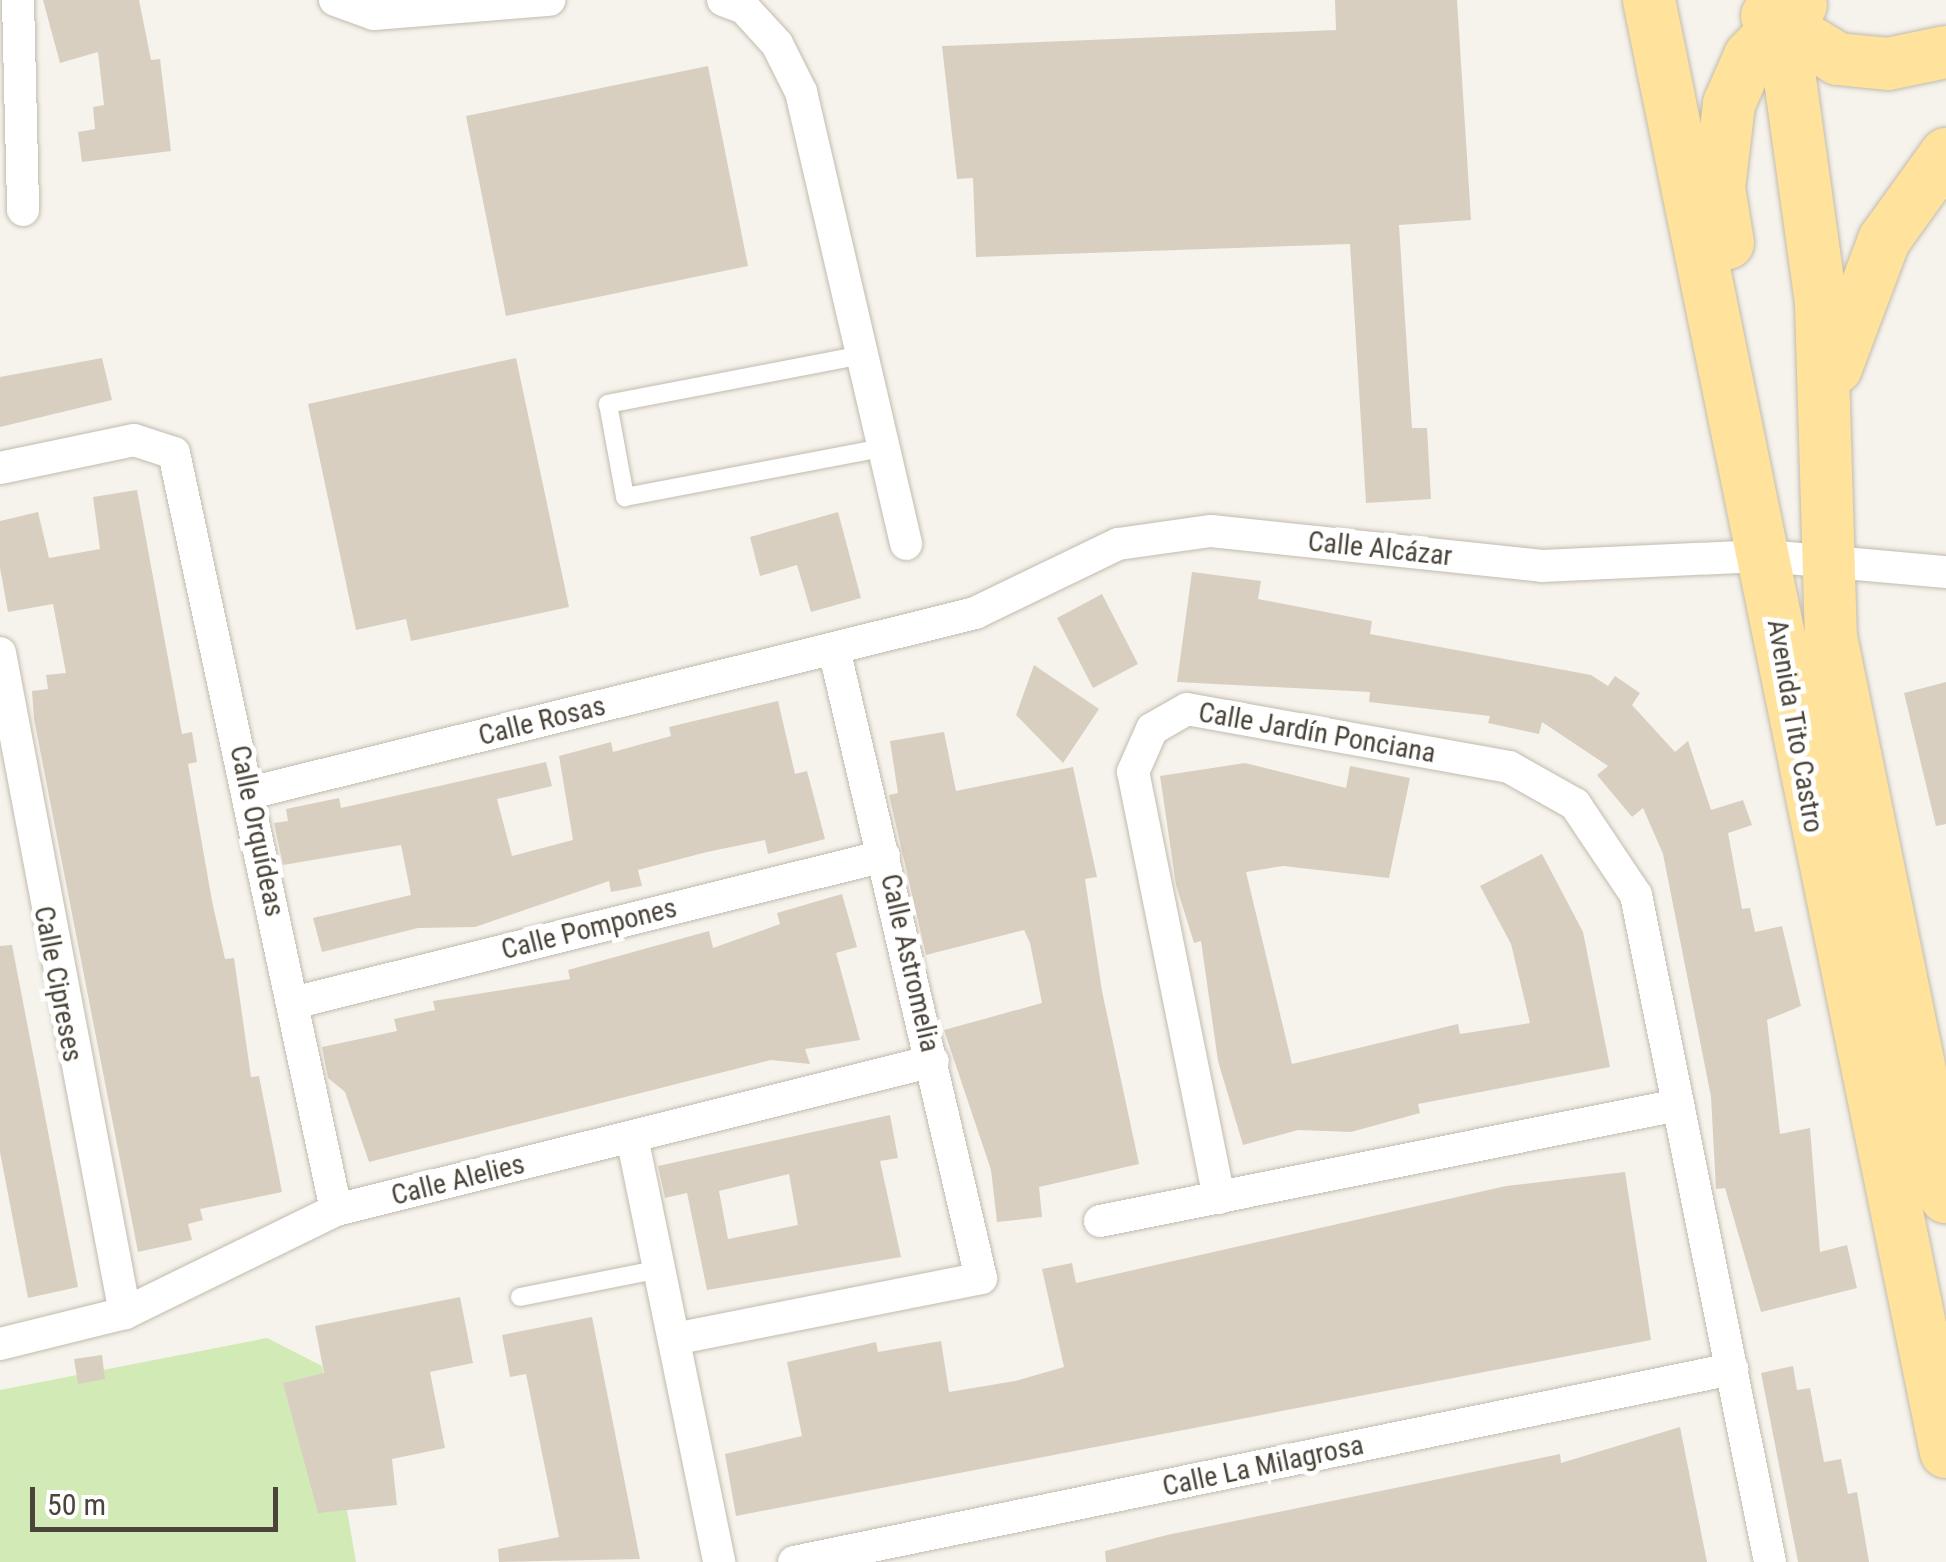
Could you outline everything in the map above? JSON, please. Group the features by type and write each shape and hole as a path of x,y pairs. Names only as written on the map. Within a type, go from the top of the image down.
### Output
{"main road":[{"name":"Avenida Tito Castro","path":"1649,0 1766,556 1810,812 1946,1452"},
{"name":"Avenida Tito Castro","path":"1778,6 1820,304 1823,558 1841,697 1945,1183"},
{"path":"1728,381 1724,130 1738,74 1778,6 1838,59 1888,64 1946,52"},
{"path":"1823,422 1864,280 1946,154"}],"street":[{"path":"18,0 23,210"},
{"path":"335,0 374,14 549,0"},
{"path":"724,0 744,8 777,44 802,92 906,544"},
{"name":"Calle Orquídeas","path":"0,468 134,440 174,453 250,793 336,1210"},
{"name":"Calle Alcázar","path":"834,649 974,613 1118,544 1210,531 1542,566 1766,556 1823,558 1946,572"},
{"name":"Calle Rosas","path":"250,793 834,649"},
{"name":"Calle Astromelia","path":"674,1339 981,1278 834,649"},
{"name":"Calle Cipreses","path":"0,654 125,1313"},
{"name":"Calle Jardín Ponciana","path":"1219,1198 1132,772 1152,728 1186,709 1508,767 1575,804 1636,895 1770,1562"},
{"name":"Calle Pompones","path":"293,1003 884,856"},
{"name":"Calle Alelies","path":"0,1344 125,1313 336,1210 933,1061"},
{"path":"1100,1221 1678,1105"},
{"path":"632,1137 719,1562"},
{"name":"Calle La Milagrosa","path":"794,1562 1732,1369"}],"lane":[{"path":"862,355 608,404 624,497 883,448"},
{"path":"520,1296 660,1269"}],"green space":[{"path":"267,1338 322,1366 356,1562 0,1562 0,1390"}],"building":[{"path":"43,0 139,0 151,60 160,59 171,151 82,162 78,132 95,129 93,107 104,105 98,52 60,63"},
{"path":"1335,0 1457,0 1471,220 1399,225 1412,428 1427,428 1431,499 1366,503 1350,244 976,257 973,178 957,179 942,46 1336,30"},
{"path":"708,66 748,266 506,316 466,116"},
{"path":"102,358 112,400 0,427 0,377"},
{"path":"516,358 569,607 411,641 406,619 356,630 308,404"},
{"path":"137,490 182,734 192,732 197,762 188,764 212,901 225,959 234,958 251,1077 259,1076 282,1192 200,1209 203,1220 188,1224 192,1240 138,1252 34,719 32,691 48,689 46,675 66,673 53,604 8,612 0,568 0,521 38,512 49,558 100,549 93,497"},
{"path":"838,512 861,598 811,612 797,565 760,576 750,537"},
{"path":"1192,572 1261,581 1258,599 1372,621 1370,634 1591,675 1608,686 1615,676 1640,693 1632,705 1675,752 1688,741 1711,810 1743,800 1752,825 1728,833 1742,909 1750,908 1755,932 1782,926 1801,1006 1767,1020 1780,1134 1810,1128 1820,1252 1847,1245 1857,1288 1761,1312 1725,1188 1716,1189 1711,1097 1663,854 1643,808 1632,817 1597,775 1608,766 1542,722 1539,734 1488,723 1490,716 1369,702 1370,692 1177,682"},
{"path":"1102,594 1138,664 1093,688 1057,618"},
{"path":"1034,665 1099,709 1063,763 1016,715"},
{"path":"1946,682 1946,824 1936,826 1904,693"},
{"path":"778,701 795,774 807,771 825,839 768,854 765,840 707,852 638,870 642,886 611,892 609,881 475,927 418,928 322,952 313,918 411,895 401,845 283,865 274,823 288,821 286,809 339,798 341,808 546,762 552,786 497,799 512,856 573,840 559,756 611,742 613,752 671,736 669,727"},
{"path":"944,732 956,791 1073,767 1097,877 1085,879 1102,991 1139,1164 1039,1187 1042,1217 997,1222 991,1170 944,1030 1042,1003 1030,943 1024,930 926,955 889,795 898,793 890,741"},
{"path":"1245,763 1346,788 1350,766 1410,778 1389,878 1283,866 1246,872 1292,1064 1458,1024 1460,1034 1530,1023 1511,944 1480,886 1542,854 1583,932 1610,1067 1418,1104 1420,1113 1351,1132 1298,1130 1243,1145 1218,1061 1201,941 1194,943 1176,885 1160,776"},
{"path":"842,894 857,947 836,953 860,1040 805,1049 810,1064 771,1060 369,1162 345,1092 328,1078 322,1047 397,1031 394,1019 435,1010 433,1001 570,979 568,970 709,931 713,948 780,924 777,913"},
{"path":"12,945 78,1287 28,1298 0,1152 0,946"},
{"path":"890,1115 898,1158 880,1161 901,1257 707,1290 687,1193 665,1198 658,1166","holes":["789,1174 798,1225 728,1239 719,1191"]},
{"path":"1625,1172 1651,1340 736,1516 725,1454 802,1436 787,1362 876,1342 878,1352 941,1341 949,1392 1015,1381 1064,1367 1042,1269 1072,1263 1076,1283 1506,1186"},
{"path":"460,1297 473,1363 430,1372 445,1448 392,1459 397,1505 318,1513 283,1383 324,1373 315,1326"},
{"path":"592,1317 640,1559 499,1562 498,1549 559,1537 526,1374 510,1377 502,1335"},
{"path":"102,1355 105,1379 78,1384 74,1359"},
{"path":"1793,1366 1797,1390 1810,1388 1824,1462 1841,1459 1848,1494 1857,1492 1869,1562 1798,1562 1761,1373"},
{"path":"1680,1427 1707,1562 1106,1562 1105,1551 1167,1535 1560,1454 1561,1463"}]}
